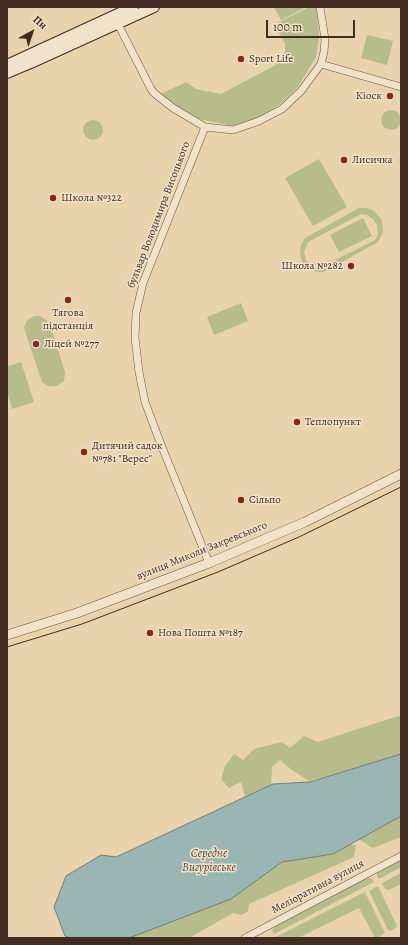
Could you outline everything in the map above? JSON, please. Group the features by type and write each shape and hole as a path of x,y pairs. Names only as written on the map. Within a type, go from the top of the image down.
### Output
{"main road":[{"path":"7,65 134,7"},
{"path":"7,73 154,7"}],"street":[{"path":"118,24 151,89 173,108 205,127 233,130 259,121 282,109 301,91 321,64 325,39 320,7"},
{"path":"321,64 401,87"},
{"name":"бульвар Володимира Висоцького","path":"205,127 143,283 136,313 135,338 138,372 145,402 209,564"},
{"name":"вулиця Миколи Закревського","path":"7,635 77,613 209,564 305,522 401,474"},
{"name":"Меліоративна вулиця","path":"245,938 401,856"}],"green space":[{"path":"274,7 306,7 281,20"},
{"path":"309,7 316,7 317,11 319,36 316,57 297,88 279,105 256,119 233,126 199,119 174,106 161,94 186,82 196,89 221,94 274,66 280,61 285,52 285,43 275,26 279,22"},
{"path":"367,35 393,41 387,65 361,58"},
{"path":"391,110 398,113 401,120 398,127 391,130 384,127 381,120 384,113"},
{"path":"93,120 100,123 103,130 100,137 93,140 86,137 83,130 86,123"},
{"path":"319,159 347,207 313,226 285,178"},
{"path":"359,208 367,208 374,211 382,220 383,232 378,242 324,272 317,272 306,267 302,261 300,253 301,245 305,238","holes":["361,214 367,215 373,219 377,225 378,234 375,240 323,266 314,267 306,260 304,252 308,242"]},
{"path":"363,218 372,236 339,252 330,235"},
{"path":"241,303 248,321 214,335 207,317"},
{"path":"35,316 40,316 49,322 65,372 64,381 57,386 48,386 42,382 24,328 26,322"},
{"path":"21,362 34,402 12,409 7,391 7,366"},
{"path":"401,715 401,757 309,781 280,760 272,767 271,788 246,800 241,782 229,788 221,779 225,766 234,754 243,760 254,749 282,742 290,748 304,736 318,742"},
{"path":"401,816 401,837 373,848 357,838 369,821"},
{"path":"337,842 356,845 354,857 249,904 248,911 242,915 233,913 189,938 123,938 288,854"},
{"path":"401,858 401,867 379,879 377,872"},
{"path":"401,873 401,884 389,890 385,889 382,883"},
{"path":"365,877 372,879 374,882 274,934 272,931 274,927"},
{"path":"378,886 397,926 391,931 388,930 369,891"},
{"path":"365,892 385,933 380,936 381,938 375,938 359,908 298,938 276,937"}],"water":[{"name":"Середнє Вигурівське","path":"401,754 401,816 333,854 282,862 231,899 129,938 70,938 65,936 54,907 66,876 101,855 116,857 273,784 310,782"}],"tram line":[{"path":"7,647 82,624 218,572 299,537 401,487"}],"place":[{"name":"Sport Life","path":"241,59"},
{"name":"Кіоск","path":"390,96"},
{"name":"Лисичка","path":"344,160"},
{"name":"Школа №322","path":"53,198"},
{"name":"Школа №282","path":"351,266"},
{"name":"Тягова пiдстанцiя","path":"68,300"},
{"name":"Ліцей №277","path":"36,344"},
{"name":"Теплопункт","path":"297,422"},
{"name":"Дитячий садок №781 \"Верес\"","path":"84,452"},
{"name":"Сільпо","path":"241,500"},
{"name":"Нова Пошта №187","path":"150,633"}]}
